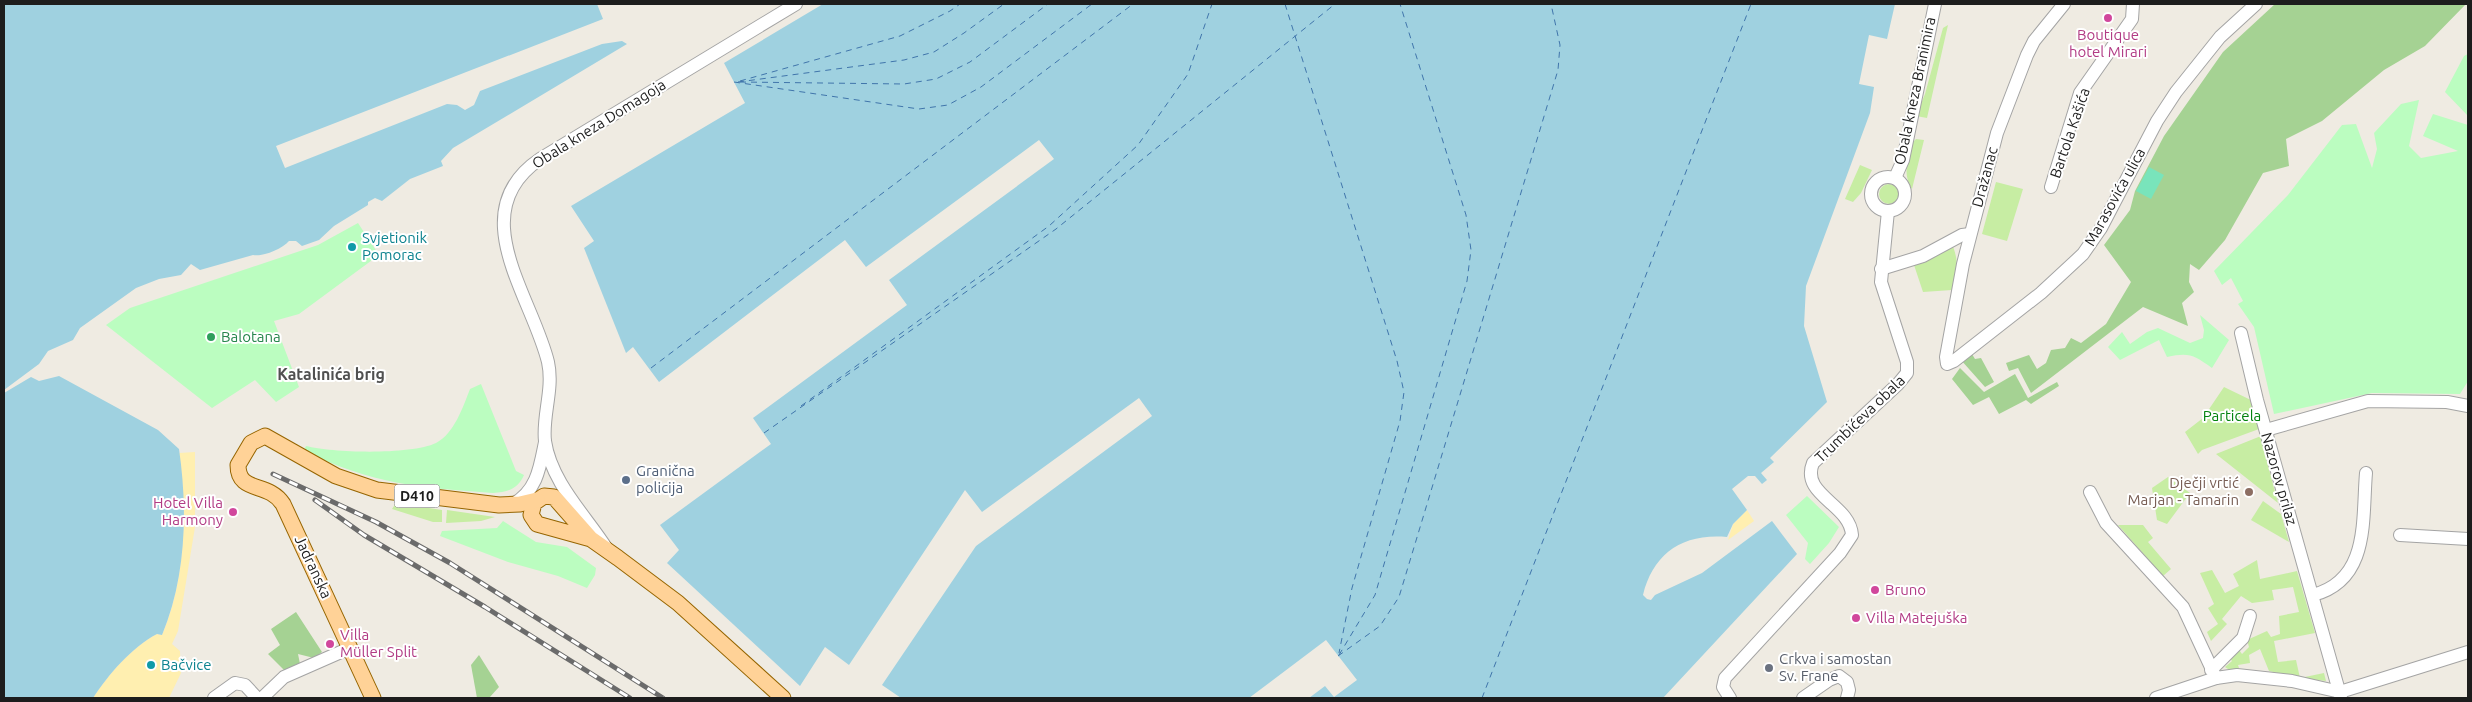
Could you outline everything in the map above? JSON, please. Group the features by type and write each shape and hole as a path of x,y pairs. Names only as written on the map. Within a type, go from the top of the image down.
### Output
{"main road":[{"name":"Jadranska","path":"373,698 283,504 272,492 244,482 238,472 238,465 251,443 260,437 271,438 303,459 336,476 377,490 511,506"},
{"name":"Obala kneza Domagoja","path":"590,539 537,524 531,512 536,500 548,496 558,500 590,539 678,602 783,698"},
{"name":"D410","path":"511,506 536,500"}],"street":[{"name":"Obala kneza Domagoja","path":"608,551 557,473 545,440 550,390 549,364 513,272 505,234 504,214 513,184 528,167 540,159 796,4"},
{"name":"Obala kneza Branimira","path":"1895,178 1903,160 1935,4"},
{"name":"Dražanac","path":"1947,364 1946,357 1955,305 1970,234 1997,133 2034,41 2064,4"},
{"name":"Bartola Kašića","path":"2051,187 2080,93 2132,19 2133,4"},
{"name":"Marasovića ulica","path":"1947,364 1954,361 2041,293 2083,254 2101,228 2157,121 2176,92 2220,37 2256,4"},
{"path":"1884,178 1895,178 1904,188 1905,197 1897,208 1888,210 1874,203 1873,188 1884,178"},
{"path":"1888,210 1885,249 1881,269 1910,262 1962,235 1970,234"},
{"name":"Trumbićeva obala","path":"1730,698 1723,687 1725,678 1840,553 1852,535 1847,519 1814,486 1810,472 1813,463 1823,452 1898,384 1907,373 1907,362 1881,282 1881,269"},
{"name":"Nazorov prilaz","path":"2241,333 2340,695"},
{"path":"2266,430 2368,401 2447,402 2468,406"},
{"path":"511,506 523,498 534,484 541,466 545,440"},
{"path":"2313,594 2325,592 2352,569 2359,549 2366,473"},
{"path":"2090,492 2106,523 2183,607 2213,674"},
{"path":"2400,536 2468,539"},
{"path":"2213,674 2242,638 2250,616"},
{"path":"262,698 284,677 350,648"},
{"path":"2156,698 2213,674 2256,676 2340,695 2468,652"},
{"path":"1803,698 1834,676 1845,680 1849,686 1847,698"},
{"path":"214,698 229,685 235,683 245,685 257,698"}],"green space":[{"path":"2275,4 2466,4 2425,46 2384,70 2322,121 2286,139 2289,166 2263,173 2225,240 2199,270 2190,264 2189,282 2194,292 2182,303 2188,326 2143,307 2031,393 2018,368 2009,371 2006,363 2029,355 2037,369 2046,363 2051,350 2065,348 2071,338 2081,343 2106,324 2131,282 2104,245 2130,210 2135,191 2164,136 2223,52"},
{"path":"1948,25 1927,118 1916,116 1925,94 1943,28"},
{"path":"2468,54 2468,116 2445,92 2464,56"},
{"path":"2419,100 2409,146 2421,158 2458,151 2423,136 2433,114 2468,125 2468,381 2460,394 2372,393 2274,414 2254,327 2238,304 2243,301 2231,278 2222,285 2214,271 2288,195 2342,125 2356,124 2372,168 2377,149 2374,133 2401,104"},
{"path":"1916,139 1924,140 1912,189 1907,177 1907,166 1913,142"},
{"path":"1860,165 1872,170 1861,193 1853,202 1845,199"},
{"path":"2149,167 2164,175 2151,199 2136,191"},
{"path":"1996,182 2023,189 2007,241 1982,234"},
{"path":"1889,184 1896,187 1899,194 1896,201 1889,204 1882,201 1879,194 1882,187"},
{"path":"358,223 379,255 299,314 274,321 299,387 276,402 255,380 212,408 106,325 130,308 318,245"},
{"path":"1952,244 1957,267 1952,290 1923,292 1914,265"},
{"path":"2200,315 2229,340 2212,368 2191,356 2167,357 2159,340 2120,360 2108,347 2122,332 2130,344 2147,332 2158,328 2190,343 2203,338 2204,330"},
{"path":"1970,351 1975,359 1981,358 1994,382 1985,387 1961,360"},
{"path":"1960,368 1984,392 2015,374 2028,398 2057,382 2059,386 2031,404 2026,400 1999,414 1989,397 1973,405 1952,379"},
{"path":"481,384 516,471 524,475 516,487 508,491 493,493 443,489 396,482 351,470 304,450 306,446 334,450 391,451 409,450 436,443 453,427 470,389"},
{"name":"Particela","path":"2224,387 2255,402 2259,429 2202,450 2198,454 2185,432 2203,418"},
{"path":"2261,436 2262,443 2278,503 2216,454"},
{"path":"2168,477 2190,493 2167,524 2157,520 2152,488"},
{"path":"1807,496 1839,527 1829,543 1810,564 1805,559 1808,543 1786,515"},
{"path":"2263,501 2281,514 2289,542 2251,520"},
{"path":"396,503 442,510 442,522 433,522 392,509"},
{"path":"447,510 495,517 481,521 446,523"},
{"path":"503,521 536,542 567,547 596,568 595,575 587,588 558,576 508,562 440,536 442,531 497,528"},
{"path":"2118,525 2143,525 2153,538 2148,542 2171,569 2163,576"},
{"path":"2257,560 2260,579 2297,571 2315,633 2274,641 2278,662 2296,660 2300,678 2269,671 2260,649 2249,655 2250,663 2238,665 2240,671 2231,671 2225,667 2232,661 2228,656 2237,647 2242,654 2249,647 2247,640 2267,631 2271,637 2280,634 2279,616 2299,612 2293,587 2272,590 2274,600 2252,603 2241,596 2222,619 2227,624 2211,641 2207,632 2218,624 2208,608 2214,604 2200,573 2212,570 2225,593 2239,586 2233,574"},
{"path":"296,612 322,652 314,658 298,654 300,664 286,672 268,654 280,645 271,629"},
{"path":"479,655 499,687 489,698 477,698 471,665"},
{"path":"2324,673 2326,681 2300,678"}],"sand":[{"name":"Bačvice","path":"195,452 195,527 178,631 172,644 180,651 181,673 169,698 93,698 113,671 130,654 157,634 162,635 170,614 180,568 183,498 179,453"},
{"path":"1747,510 1754,521 1728,540 1733,524"}],"water":[{"path":"4,4 597,4 603,19 276,146 285,168 447,104 457,105 465,110 474,105 480,91 602,44 622,41 627,44 453,148 441,161 443,166 410,179 382,201 375,198 368,202 368,205 334,226 319,240 302,246 296,241 289,241 282,247 267,254 253,255 200,270 191,264 181,275 159,279 136,288 80,328 73,340 48,351 39,364 4,390"},
{"path":"823,4 1895,4 1887,39 1869,35 1859,84 1874,87 1870,113 1806,286 1804,326 1827,402 1770,458 1774,462 1761,473 1767,480 1762,484 1755,476 1748,476 1732,489 1747,510 1733,524 1727,537 1696,539 1672,549 1654,568 1643,595 1651,600 1655,595 1702,573 1772,521 1797,554 1663,698 1309,698 1325,686 1334,697 1357,680 1326,640 1249,698 901,698 882,685 976,546 1152,416 1139,398 982,512 965,490 849,665 825,647 800,686 667,563 679,550 660,525 771,444 753,418 907,305 889,280 1054,159 1039,140 866,267 845,240 659,382 633,347 626,353 584,248 594,241 571,206 745,103 724,63"},
{"path":"59,376 158,430 179,449 184,496 183,544 180,567 170,613 162,635 157,634 130,654 113,671 93,698 4,698 4,393 31,377 39,381"}],"ferry route":[{"path":"740,81 900,36 960,4"},
{"path":"738,82 904,60 934,52 1004,4"},
{"path":"740,82 904,84 936,79 970,62 1048,4"},
{"path":"734,82 919,109 948,105 981,87 1092,4"},
{"path":"651,368 1133,4"},
{"path":"801,406 1049,226 1138,145 1188,74 1212,4"},
{"path":"1285,4 1397,361 1404,392 1400,421 1352,588 1339,653"},
{"path":"764,433 1056,229 1335,4"},
{"path":"1339,655 1375,595 1467,281 1471,250 1466,215 1400,4"},
{"path":"1338,656 1380,626 1399,597 1558,70 1560,45 1551,4"},
{"path":"1482,698 1751,4"}],"railway":[{"path":"273,474 376,522 450,563 663,698"},
{"path":"315,500 364,535 485,607 630,698"}],"place":[{"name":"Boutique hotel Mirari","path":"2108,18"},
{"name":"Svjetionik Pomorac","path":"352,247"},
{"name":"Balotana","path":"211,337"},
{"name":"Granična policija","path":"626,480"},
{"name":"Dječji vrtić Marjan - Tamarin","path":"2249,492"},
{"name":"Hotel Villa Harmony","path":"233,512"},
{"name":"Bruno","path":"1875,590"},
{"name":"Villa Matejuška","path":"1856,618"},
{"name":"Villa Müller Split","path":"330,644"},
{"name":"Bačvice","path":"151,665"},
{"name":"Crkva i samostan Sv. Frane","path":"1769,668"}],"district":[{"name":"Katalinića brig","path":"331,374"}]}
